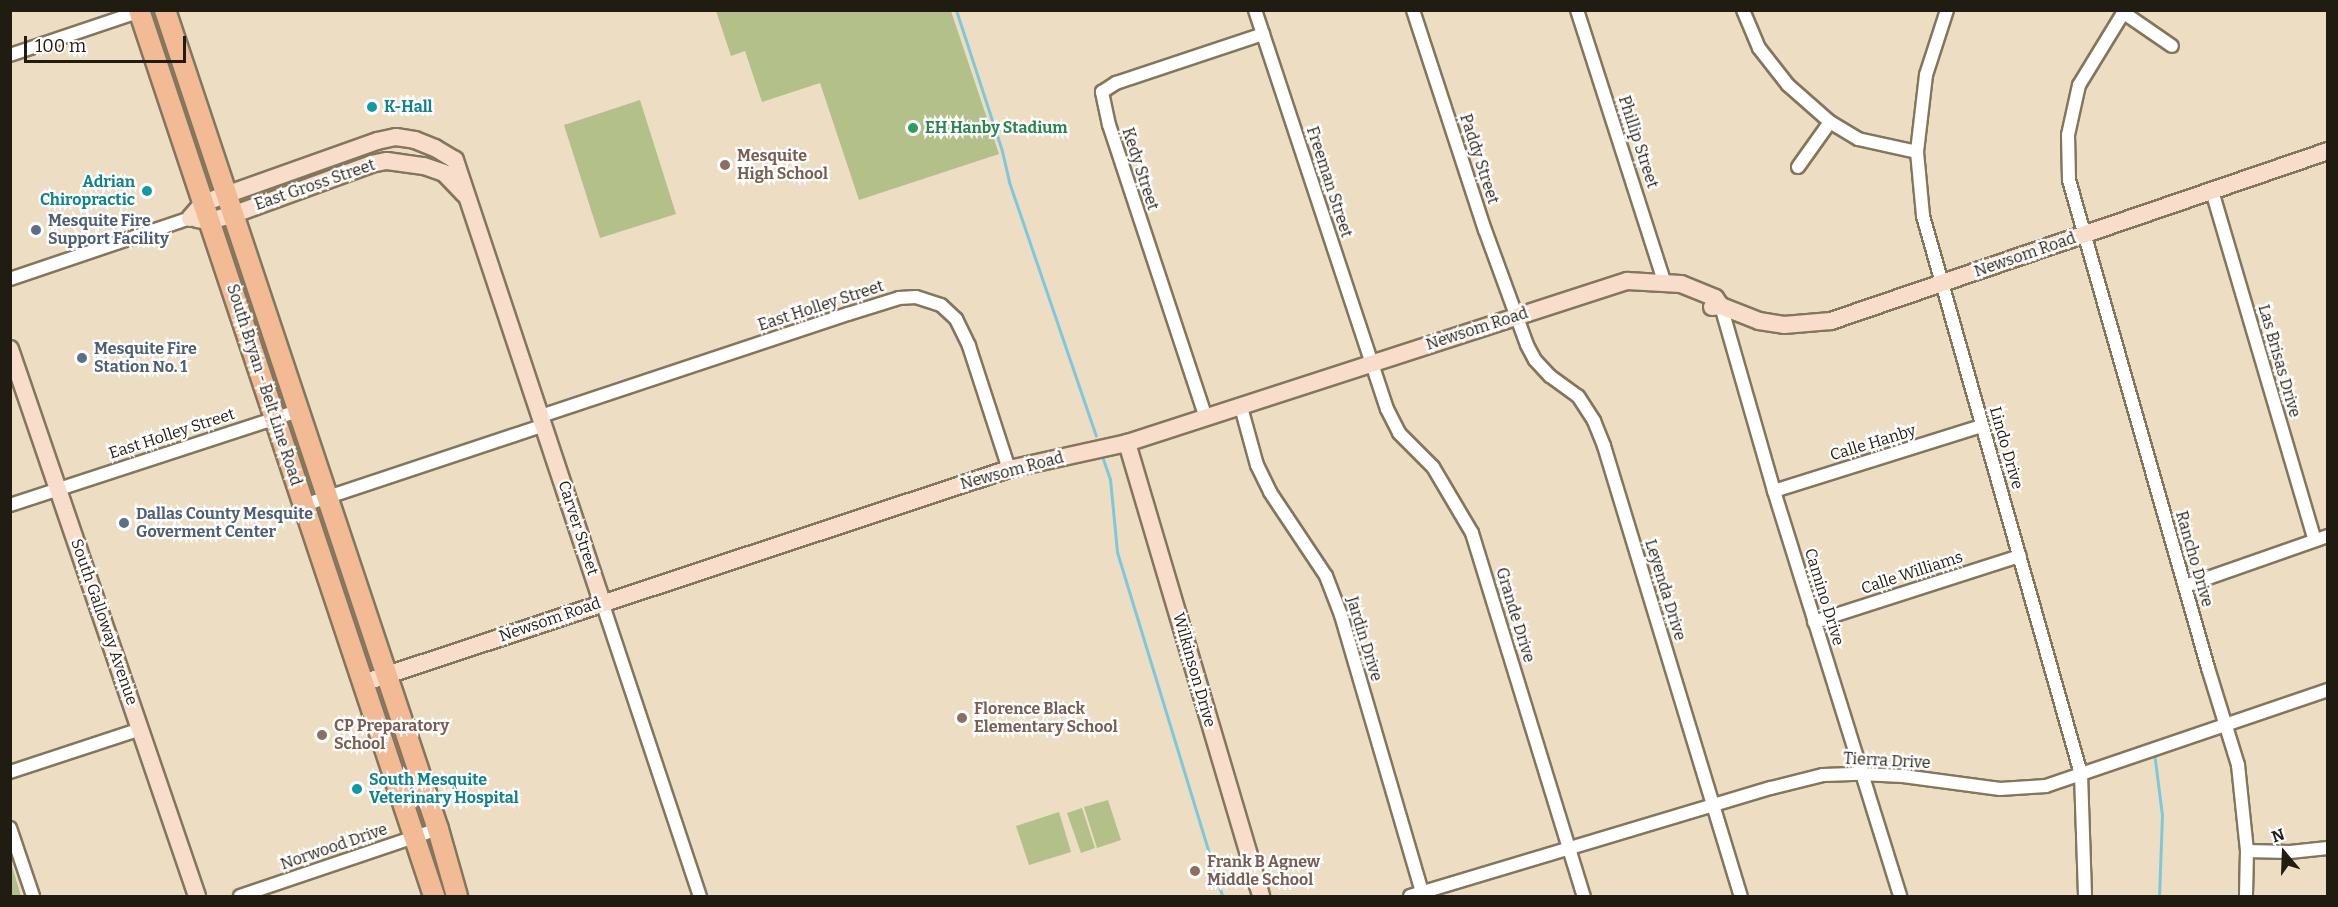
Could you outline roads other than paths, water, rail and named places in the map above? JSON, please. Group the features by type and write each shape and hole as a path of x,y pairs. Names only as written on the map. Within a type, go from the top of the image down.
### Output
{"main road":[{"name":"South Bryan - Belt Line Road","path":"165,10 225,196 438,830 458,897"},
{"name":"South Bryan - Belt Line Road","path":"141,11 201,214 238,309 434,897"},
{"path":"238,309 261,303"},
{"path":"330,582 352,575"}],"street":[{"name":"Freeman Street","path":"1255,10 1372,364"},
{"name":"Paddy Street","path":"1413,10 1515,317"},
{"name":"Phillip Street","path":"1577,10 1665,284"},
{"path":"1743,10 1759,48 1788,85 1830,122 1858,139 1917,152"},
{"path":"10,55 141,11"},
{"name":"Lindo Drive","path":"1945,11 1926,75 1917,152 1923,216 2081,774 2085,897"},
{"path":"2124,11 2172,46"},
{"name":"Rancho Drive","path":"2124,11 2079,85 2072,108 2068,135 2069,180 2227,725 2242,785 2247,851 2246,897"},
{"name":"Kedy Street","path":"1206,418 1109,126 1102,92 1116,83 1263,34"},
{"path":"1798,167 1830,122"},
{"name":"East Gross Street","path":"10,279 201,214 225,196 377,141 396,137 435,148 455,160"},
{"name":"Newsom Road","path":"363,682 1009,469 1127,443 1627,281 1645,280 1681,284 1715,298 1720,306 1759,321 1801,325 1832,321 2328,152"},
{"name":"Carver Street","path":"455,160 700,897"},
{"name":"East Gross Street","path":"201,214 232,215 371,164 387,161 424,166 444,173 468,197"},
{"name":"Las Brisas Drive","path":"2212,191 2315,540"},
{"name":"East Holley Street","path":"304,505 848,314 899,298 916,297 941,305 956,319 969,346 1009,469"},
{"name":"Camino Drive","path":"1720,306 1860,774 1900,897"},
{"name":"Leyenda Drive","path":"1515,317 1535,360 1550,376 1578,396 1594,421 1604,446 1742,897"},
{"name":"South Galloway Avenue","path":"10,349 197,897"},
{"name":"Grande Drive","path":"1372,364 1399,433 1433,467 1472,533 1584,897"},
{"name":"Jardin Drive","path":"1241,407 1257,465 1330,586 1418,895"},
{"name":"East Holley Street","path":"10,505 297,411"},
{"name":"Calle Hanby","path":"1774,491 1982,426"},
{"name":"Wilkinson Drive","path":"1127,443 1261,897"},
{"path":"2185,586 2328,536"},
{"name":"Calle Williams","path":"1814,622 2020,556"},
{"name":"Tierra Drive","path":"1418,895 1713,806 1823,776 1860,774 2000,789 2046,786 2328,690"},
{"path":"10,772 141,729"},
{"path":"10,828 33,897"},
{"name":"Norwood Drive","path":"240,897 438,830"},
{"path":"2247,851 2290,852 2328,848"}],"waterway":[{"path":"956,10 1002,151 1009,182 1096,436"},
{"path":"1103,459 1110,479 1117,552 1222,896"},
{"path":"2154,752 2162,815 2159,896"}],"place":[{"name":"K-Hall","path":"372,107"},
{"name":"EH Hanby Stadium","path":"913,128"},
{"name":"Mesquite High School","path":"725,165"},
{"name":"Adrian Chiropractic","path":"147,191"},
{"name":"Mesquite Fire Support Facility","path":"36,230"},
{"name":"Mesquite Fire Station No. 1","path":"82,358"},
{"name":"Dallas County Mesquite Goverment Center","path":"124,523"},
{"name":"Florence Black Elementary School","path":"962,718"},
{"name":"CP Preparatory School","path":"322,735"},
{"name":"South Mesquite Veterinary Hospital","path":"357,789"},
{"name":"Frank B Agnew Middle School","path":"1195,871"}]}
